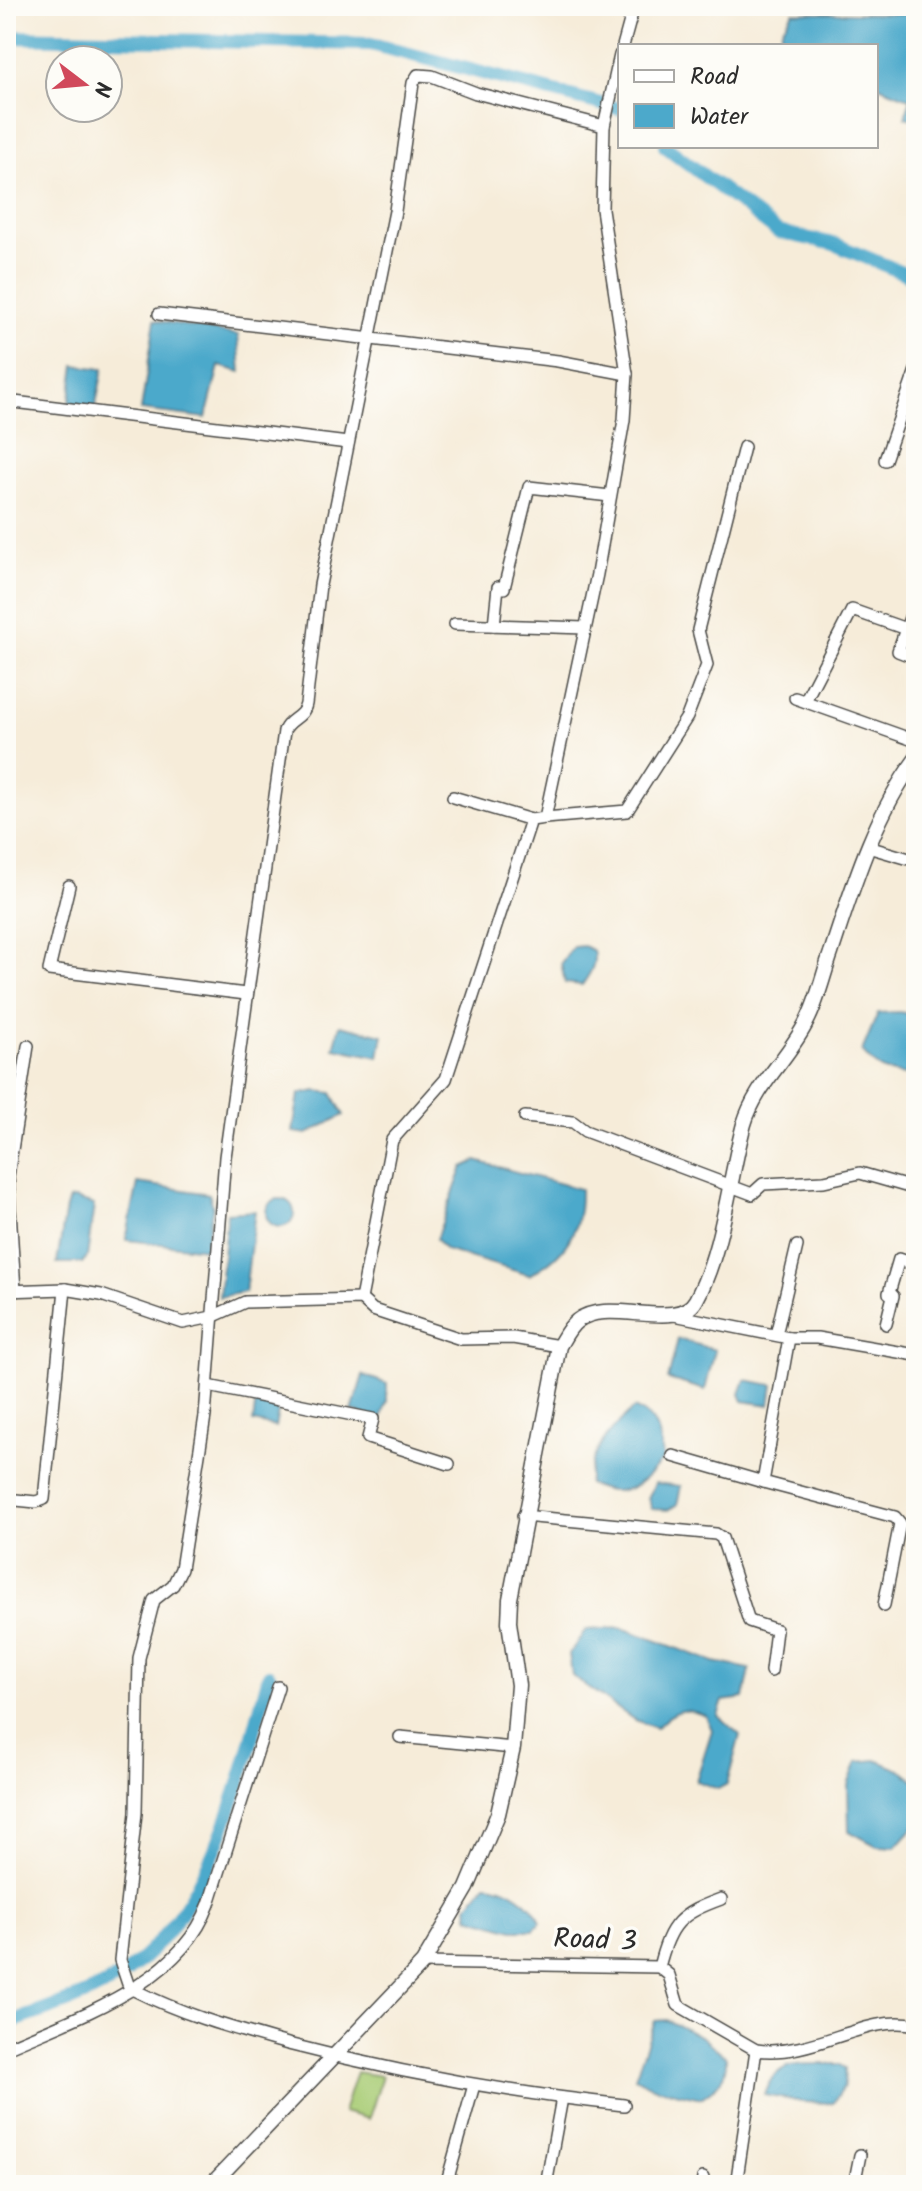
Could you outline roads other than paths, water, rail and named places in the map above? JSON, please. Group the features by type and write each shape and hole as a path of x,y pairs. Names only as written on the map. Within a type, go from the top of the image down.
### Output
{"street":[{"path":"624,44 634,6"},
{"path":"545,818 624,420 627,374 602,209 604,126 618,62"},
{"path":"604,126 476,93 432,76 414,78 395,211 320,585 305,710 287,724 284,731 225,1157 208,1386 181,1569 173,1585 154,1600 148,1612 139,1658 137,1799 120,1960 131,1987 185,2015 334,2056 474,2085 624,2105"},
{"path":"159,314 558,361 627,374"},
{"path":"885,460 916,370"},
{"path":"6,401 348,443"},
{"path":"453,797 531,820 627,811 687,717 707,665 698,630 744,447"},
{"path":"494,625 498,587 504,588 529,487 610,496"},
{"path":"916,601 898,651 916,658"},
{"path":"906,629 852,610 800,699 916,741"},
{"path":"455,624 585,628"},
{"path":"674,1315 688,1311 695,1301 730,1188 750,1107 759,1089 806,1023 868,847 896,789 914,765"},
{"path":"361,1299 392,1140 446,1079 531,820"},
{"path":"868,847 916,861"},
{"path":"69,886 49,970 246,994"},
{"path":"28,1046 8,1176 10,1291 65,1289 109,1297 173,1322 212,1317 245,1302 361,1299 373,1310 461,1339 513,1338 559,1346"},
{"path":"525,1117 573,1122 585,1131 752,1194 763,1184 824,1181 860,1173 916,1189"},
{"path":"776,1335 797,1246"},
{"path":"886,1324 893,1296 889,1293 899,1259 911,1263 916,1247"},
{"path":"6,1499 36,1502 44,1499 65,1289"},
{"path":"211,2185 423,1963 445,1929 484,1853 508,1782 513,1748 518,1685 509,1622 523,1516 559,1346 575,1323 584,1316 618,1312 674,1315 789,1338 817,1338 916,1355"},
{"path":"763,1482 789,1338"},
{"path":"208,1386 373,1419 368,1438 449,1464"},
{"path":"673,1456 895,1517 900,1523 884,1605"},
{"path":"523,1516 716,1534 727,1544 749,1621 776,1630 771,1671"},
{"path":"6,2048 160,1970 205,1916 278,1687"},
{"path":"400,1737 513,1748"},
{"path":"659,1967 675,1925 688,1912 721,1899"},
{"name":"Road 3","path":"423,1963 659,1967 669,1975 678,2005 756,2050 792,2052 882,2023 916,2025"},
{"path":"736,2185 756,2050"},
{"path":"446,2185 474,2085"},
{"path":"546,2185 562,2098"},
{"path":"854,2185 860,2155"}],"water":[{"path":"793,12 916,14 916,120 905,117 911,99 878,86 878,44 779,44 782,29"},
{"path":"155,320 238,335 241,372 219,366 206,418 141,410"},
{"path":"75,365 103,369 95,409 69,405"},
{"path":"584,946 593,951 590,973 582,985 565,983 561,963 573,947"},
{"path":"878,1013 916,1015 916,1077 880,1069 862,1051"},
{"path":"340,1025 383,1035 379,1057 334,1048"},
{"path":"317,1091 332,1093 344,1115 307,1134 293,1132 299,1094"},
{"path":"476,1161 580,1189 578,1218 569,1241 553,1259 529,1275 445,1250 436,1239 463,1167"},
{"path":"138,1183 209,1194 213,1206 205,1249 126,1240"},
{"path":"280,1199 290,1203 294,1213 290,1223 280,1227 270,1223 266,1213 270,1203"},
{"path":"69,1200 94,1205 87,1257 82,1263 57,1263 66,1208"},
{"path":"255,1211 245,1292 219,1297 227,1213"},
{"path":"678,1339 715,1350 705,1390 668,1379"},
{"path":"363,1375 387,1384 387,1401 381,1419 352,1411"},
{"path":"745,1380 773,1385 770,1405 743,1401 740,1394"},
{"path":"256,1400 272,1403 278,1412 275,1427 253,1422"},
{"path":"634,1408 657,1428 663,1459 647,1477 621,1491 600,1489 588,1484 597,1451 609,1433"},
{"path":"655,1483 681,1486 677,1505 668,1510 652,1509 648,1498"},
{"path":"622,1628 714,1662 750,1669 744,1698 723,1701 718,1716 740,1735 727,1784 718,1789 696,1781 712,1730 706,1716 691,1711 679,1712 656,1728 633,1719 572,1676 569,1654 586,1630"},
{"path":"876,1760 902,1771 916,1782 916,1825 896,1847 877,1846 849,1831 848,1785 857,1762"},
{"path":"486,1884 502,1887 518,1896 532,1908 541,1922 533,1930 513,1930 469,1917 468,1905"},
{"path":"666,2020 702,2037 726,2057 720,2081 701,2098 653,2087 635,2077 655,2021"},
{"path":"803,2064 838,2064 845,2068 844,2086 833,2103 802,2102 764,2095 769,2083 784,2069"}],"waterway":[{"path":"6,37 371,44 618,108"},
{"path":"668,148 778,232 834,244 916,278"},
{"path":"6,2024 76,1999 110,1983 139,1962 166,1934 189,1901 224,1829 269,1675"}]}
